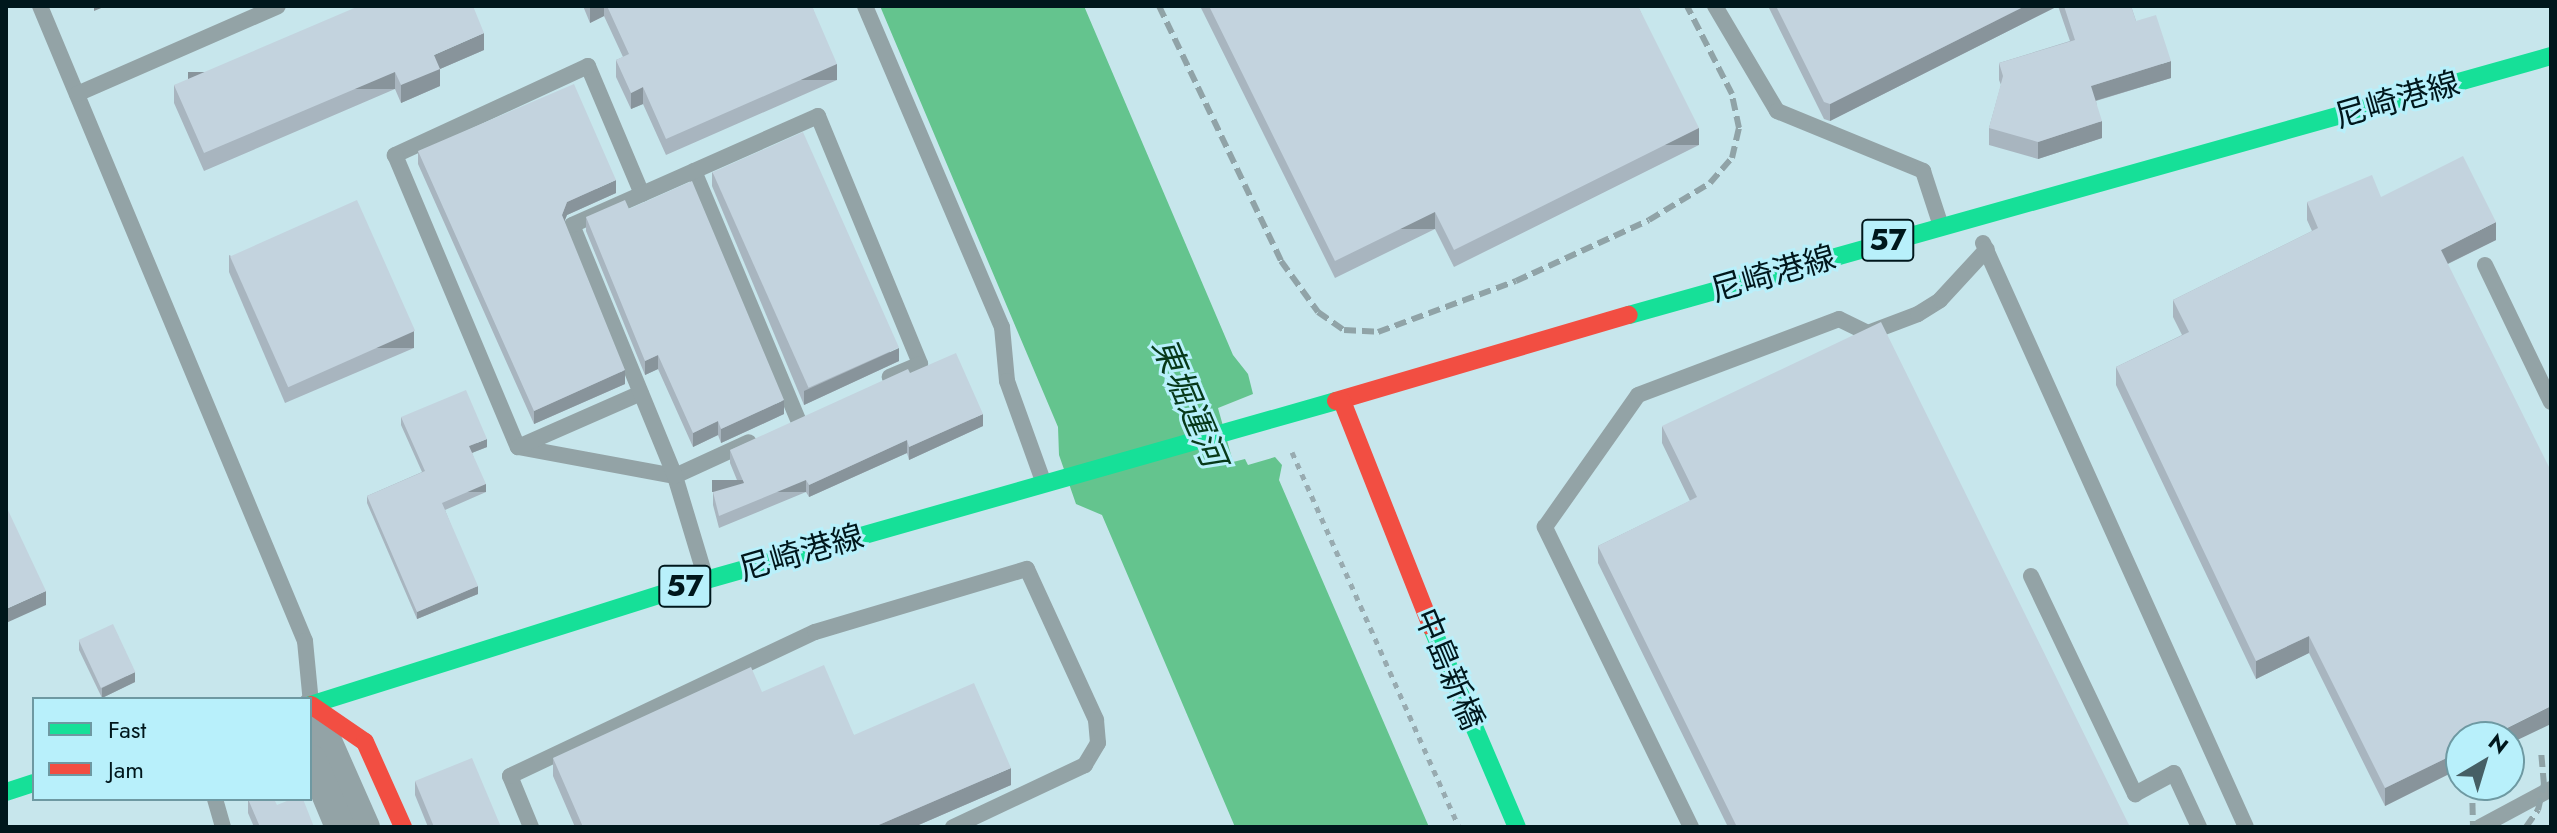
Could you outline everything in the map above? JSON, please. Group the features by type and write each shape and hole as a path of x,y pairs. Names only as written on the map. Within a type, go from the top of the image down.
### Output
{"main road":[{"name":"尼崎港線","path":"312,705 706,580 1228,434 1940,224 1971,220 2551,56"},
{"name":"中島新橋","path":"1342,401 1382,512 1517,827"},
{"path":"312,706 365,742 403,827"},
{"path":"6,792 32,784"}],"street":[{"path":"312,707 365,827"},
{"path":"312,760 340,827"}],"lane":[{"path":"40,6 305,641 310,697"},
{"path":"77,94 278,6"},
{"path":"865,6 1002,327 1007,381 1044,484"},
{"path":"1715,6 1777,111 1923,171 1940,224"},
{"path":"518,447 395,155 588,66 642,194"},
{"path":"706,580 675,476 572,225 818,116 920,364 879,382"},
{"path":"518,447 675,476 791,423 694,171"},
{"path":"1971,220 1987,249 2246,827"},
{"path":"1691,827 1545,527 1638,395 1839,319 1868,333 1918,314 1940,300 1987,249"},
{"path":"2485,265 2551,402"},
{"path":"518,447 641,393"},
{"path":"531,827 510,776 815,632 1027,569 1096,720 1098,743 1085,765 953,827"},
{"path":"2031,576 2135,794 2174,773 2199,827"},
{"path":"2480,827 2551,789"},
{"path":"216,801 223,827"}],"path":[{"path":"1277,418 1459,827"}],"water":[{"name":"東堀運河","path":"880,6 1084,6 1233,355 1248,374 1253,394 1218,408 1233,462 1245,459 1248,465 1275,457 1282,465 1279,480 1429,827 1235,827 1102,515 1076,504 1059,455 1058,427"}],"building":[{"path":"359,6 473,6 484,33 434,55 440,69 401,85 395,72 204,153 174,85"},
{"path":"607,6 812,6 837,64 666,139 643,87 631,93 616,60 629,54"},
{"path":"1209,6 1638,6 1699,128 1454,250 1435,212 1335,261"},
{"path":"1776,6 2025,6 1830,104 1824,102"},
{"path":"2064,6 2131,6 2136,21 2156,15 2171,61 2091,86 2102,121 2038,142 1989,128 2003,76 1999,63 2075,40"},
{"path":"574,84 616,180 567,202 562,215 625,370 534,411 418,151"},
{"path":"803,132 899,348 809,388 713,172"},
{"path":"2463,156 2496,222 2441,250 2551,471 2551,706 2521,721 2445,721 2445,759 2385,788 2309,636 2256,661 2116,367 2189,332 2173,300 2318,228 2307,202 2372,175 2381,197"},
{"path":"692,181 784,400 721,429 718,421 693,433 658,355 645,361 586,217 625,200 629,209"},
{"path":"357,200 415,331 288,387 230,257"},
{"path":"1881,322 2130,827 1737,827 1598,546 1697,497 1662,426"},
{"path":"956,353 983,414 909,447 907,440 809,485 806,480 719,516 713,492 744,483 730,450 908,369 910,373"},
{"path":"466,390 487,439 469,446 486,484 442,503 478,586 417,612 367,496 425,471 401,417"},
{"path":"6,506 46,591 6,609"},
{"path":"113,624 135,672 101,688 79,640"},
{"path":"824,665 854,735 974,683 1011,768 874,827 583,827 553,758 751,667 762,692"},
{"path":"472,758 501,827 434,827 415,781"},
{"path":"249,801 275,801 277,805 287,801 304,801 314,827 260,827"}],"railway":[{"path":"1159,6 1281,261 1318,312 1344,330 1378,332 1516,281 1649,220 1710,183 1732,158 1739,128 1732,94 1687,6"},
{"path":"2526,827 2538,810 2544,785 2541,750"},
{"path":"2472,801 2473,827"}],"traffic: fast":[{"path":"1629,315 2551,56"},
{"path":"312,704 706,580 1336,401"},
{"path":"1432,628 1517,827"},
{"path":"6,792 32,784"}],"traffic: jam":[{"path":"1336,401 1629,315"},
{"path":"1342,401 1432,628"},
{"path":"312,706 365,742 403,827"}]}
